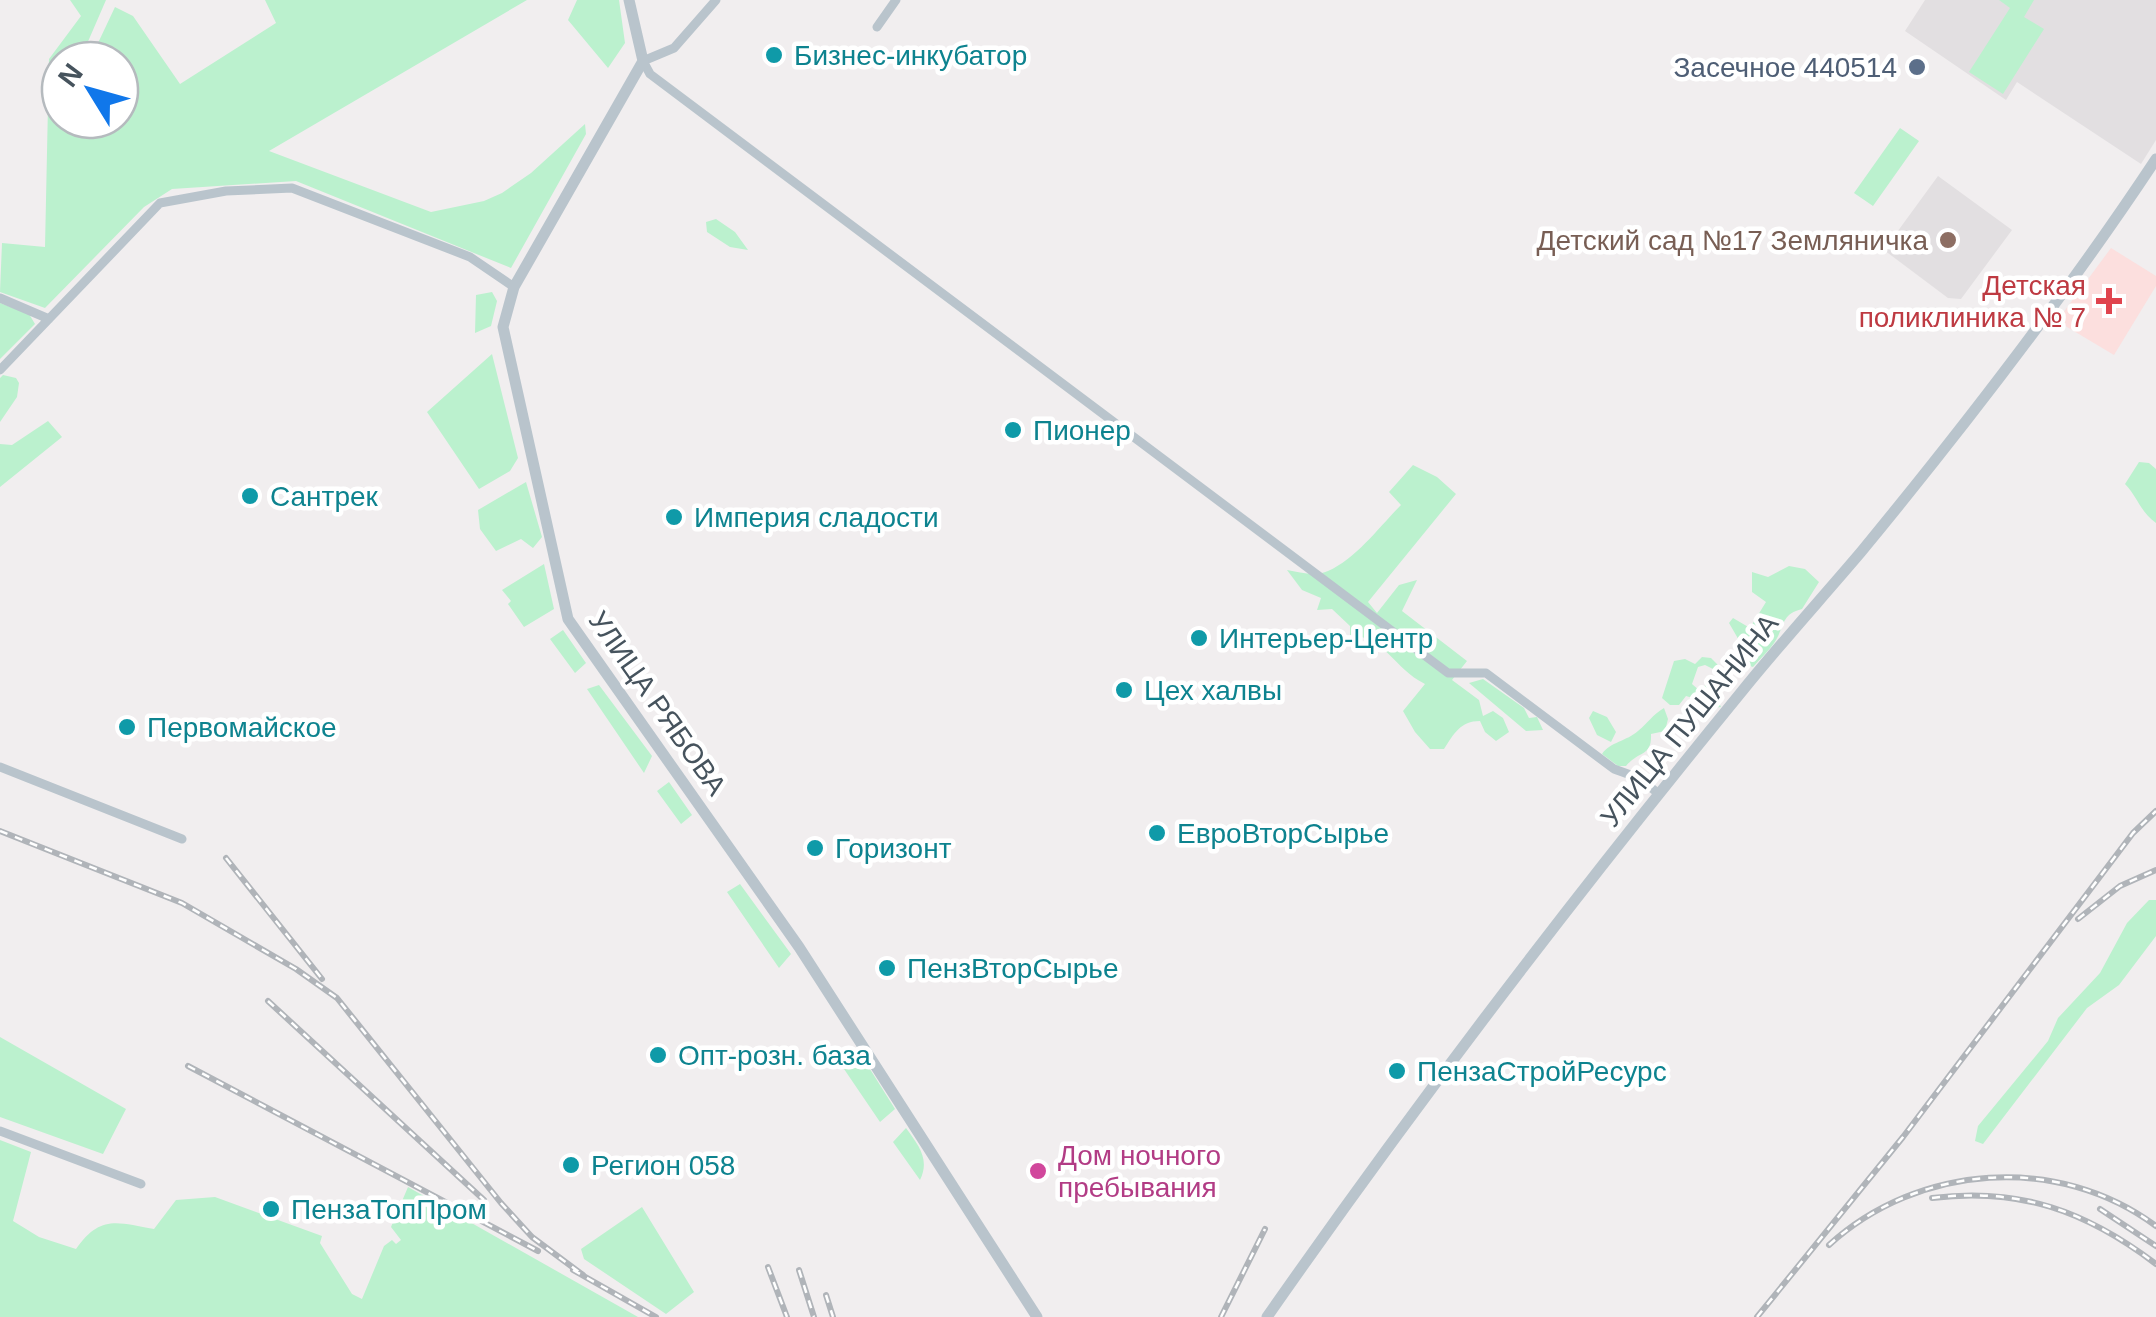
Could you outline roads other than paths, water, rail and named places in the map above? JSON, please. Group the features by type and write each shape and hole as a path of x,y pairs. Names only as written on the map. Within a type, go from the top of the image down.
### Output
{"street":[{"path":"642,61 674,48 716,0"},
{"path":"876,27 896,0"},
{"path":"629,2 642,61 650,74 1448,673 1486,672 1614,769 1639,778 1660,794"},
{"name":"УЛИЦА РЯБОВА","path":"642,61 514,287 503,327 568,620 799,947 1038,1317"},
{"name":"УЛИЦА ПУШАНИНА","path":"1268,1317 1340,1213 1660,794 1862,550 2022,347 2156,158"},
{"path":"0,370 160,203 226,191 292,188 470,257 514,287"},
{"path":"0,298 49,319"},
{"path":"0,767 182,838"},
{"path":"0,1131 140,1184"}],"railway":[{"path":"1757,1317 1903,1137 2133,833 2156,811"},
{"path":"0,831 182,903 296,969 337,998 501,1203 532,1237 583,1275"},
{"path":"226,858 322,979"},
{"path":"2078,919 2120,886 2156,870"},
{"path":"268,1001 484,1200"},
{"path":"188,1066 538,1251"},
{"path":"1829,1245 1865,1218 1904,1198 1946,1184 1989,1178 2033,1179 2076,1187 2117,1203 2156,1226"},
{"path":"1932,1198 1994,1196 2051,1207 2104,1230 2156,1264"},
{"path":"2100,1209 2156,1246"},
{"path":"1221,1317 1265,1229"},
{"path":"768,1267 787,1317"},
{"path":"573,1270 656,1317"},
{"path":"799,1270 814,1317"},
{"path":"826,1295 833,1317"}],"place":[{"name":"Бизнес-инкубатор","path":"774,55"},
{"name":"Засечное 440514","path":"1917,67"},
{"name":"Детский сад №17 Земляничка","path":"1948,240"},
{"name":"Детская поликлиника № 7","path":"2109,301"},
{"name":"Пионер","path":"1013,430"},
{"name":"Сантрек","path":"250,496"},
{"name":"Империя сладости","path":"674,517"},
{"name":"Интерьер-Центр","path":"1199,638"},
{"name":"Цех халвы","path":"1124,690"},
{"name":"Первомайское","path":"127,727"},
{"name":"ЕвроВторСырье","path":"1157,833"},
{"name":"Горизонт","path":"815,848"},
{"name":"ПензВторСырье","path":"887,968"},
{"name":"Опт-розн. база","path":"658,1055"},
{"name":"ПензаСтройРесурс","path":"1397,1071"},
{"name":"Регион 058","path":"571,1165"},
{"name":"Дом ночного пребывания","path":"1038,1171"},
{"name":"ПензаТопПром","path":"271,1209"}]}
